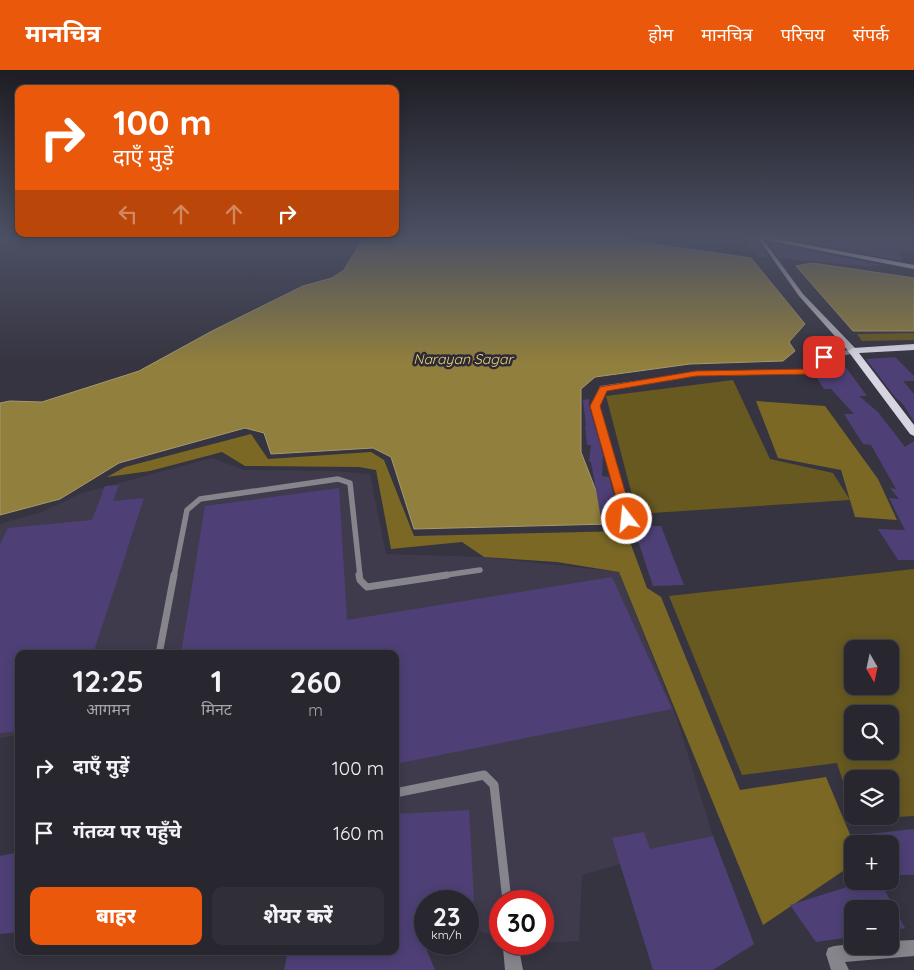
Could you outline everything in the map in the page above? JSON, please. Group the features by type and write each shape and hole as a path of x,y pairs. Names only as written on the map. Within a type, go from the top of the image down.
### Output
{"main road":[{"path":"790,280 801,295 853,351 914,432"},
{"path":"853,351 914,347"}],"street":[{"path":"627,519 595,406 603,388 696,374 811,372 824,357 853,351"},
{"path":"840,970 834,954 914,948"},
{"path":"512,955 514,970"}],"lane":[{"path":"160,650 187,510 200,499 338,479 350,483 360,580 367,587 480,570"},
{"path":"399,791 484,775 494,784 506,890"}],"shaded area":[{"path":"914,333 914,340 862,341 857,334"},
{"path":"733,380 770,459 833,473 850,500 637,514 606,396"},
{"path":"756,401 825,406 878,479 897,520 855,517 841,470 778,458"},
{"path":"251,434 268,459 371,452 384,460 414,536 626,531 647,588 661,597 740,790 826,777 844,820 844,825 846,825 850,835 844,835 844,870 763,925 619,572 557,562 484,557 462,542 391,549 376,470 359,467 245,466 222,452 150,471 107,477 125,467"},
{"path":"212,458 244,470 335,471 370,474 386,554 484,557 619,572 676,716 713,836 754,944 713,970 620,864 582,875 579,941 554,942 554,890 489,890 489,934 479,931 479,890 436,890 435,841 399,843 399,650 15,650 15,736 0,738 0,524 42,512 82,493"},
{"path":"914,569 914,816 899,817 899,770 844,770 844,785 837,763 742,775 669,596"}],"water":[{"name":"Narayan Sagar","path":"325,280 769,280 805,324 789,342 795,351 783,361 690,364 595,377 581,389 581,452 609,524 414,529 391,457 373,448 271,454 264,433 245,428 119,463 60,499 0,515 0,403 10,401 42,402 139,371 212,331 303,286"},
{"path":"808,280 914,280 914,331 853,331"}],"building":[{"path":"895,357 914,376 914,381 903,381 914,394 914,422 903,404 895,397 866,359"},
{"path":"839,358 867,396 859,396 878,412 905,447 914,441 914,560 898,560 878,529 905,530 889,498 899,499 890,488 896,489 871,445 863,444 844,414 854,414 831,389 824,389 816,377 836,376 829,360"},
{"path":"589,399 589,406 603,455 602,476 609,477 621,522 626,524 602,524 591,462 589,461 591,445 587,445 585,426 583,400"},
{"path":"119,485 113,501 144,498 94,650 15,650 15,731 0,733 0,544 8,528 92,520 105,486"},
{"path":"339,488 347,620 612,577 672,709 399,763 399,650 182,650 205,506"},
{"path":"633,526 661,526 684,585 653,586"},
{"path":"469,810 473,890 414,890 414,955 429,955 435,970 284,970 287,955 399,955 399,814"},
{"path":"914,829 914,875 899,875 899,835 859,835"},
{"path":"644,832 650,849 713,836 754,944 713,970 653,970 612,838"},
{"path":"15,853 15,932 0,934 0,856"},
{"path":"844,888 844,890 885,890 890,900 844,900 844,938 816,942 790,905"},
{"path":"899,917 905,928 899,929"}],"route":[{"path":"627,519 595,406 603,388 696,374 811,372 824,357"}]}
